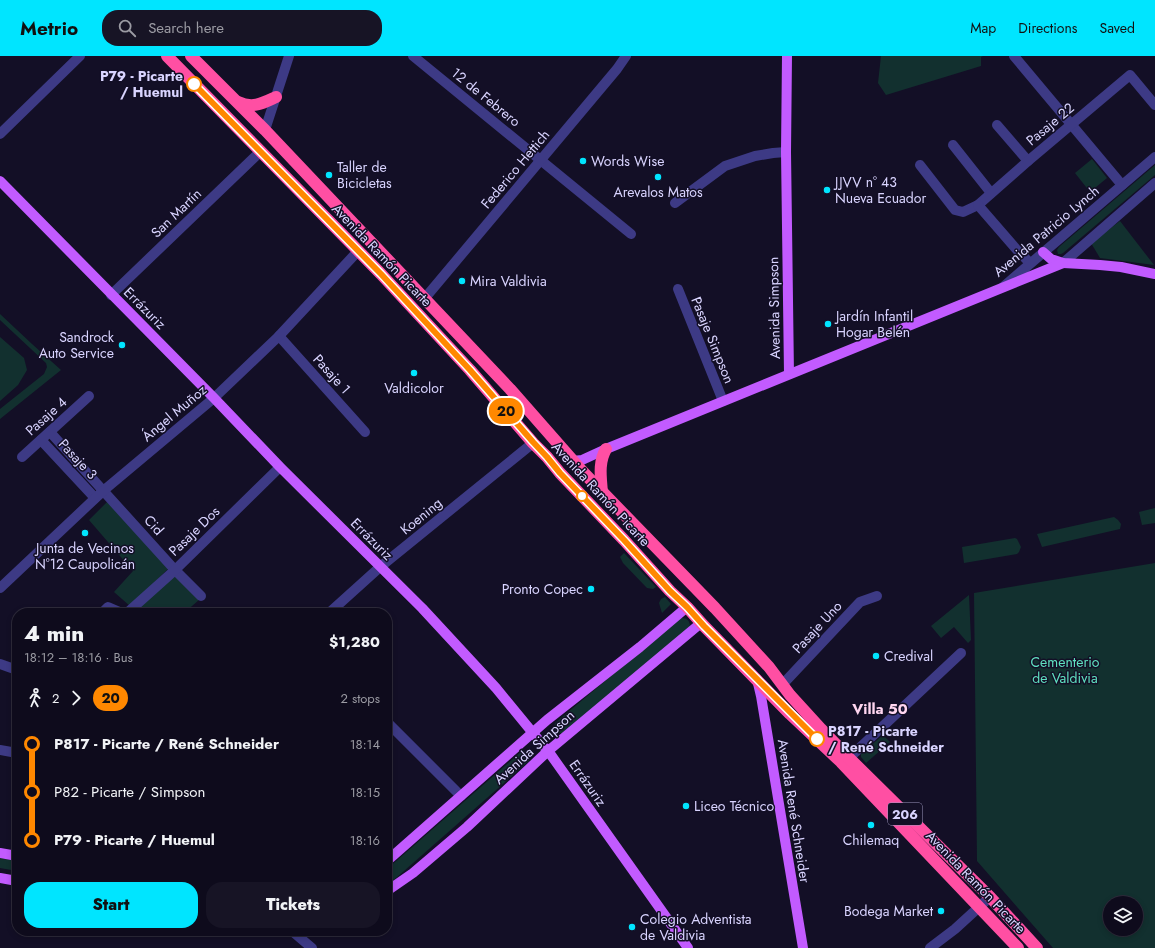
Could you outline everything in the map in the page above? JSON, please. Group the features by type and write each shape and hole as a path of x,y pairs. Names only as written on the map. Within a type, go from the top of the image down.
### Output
{"highway":[{"name":"Avenida Ramón Picarte","path":"167,56 381,274 470,370 560,473 670,591 790,714 841,762 1018,948"},
{"name":"Avenida Ramón Picarte","path":"191,56 266,130 425,298 510,389 602,493 769,667 782,685 821,729 990,897 1037,948"},
{"path":"238,102 248,105 258,105 276,97"},
{"path":"265,155 263,140 266,130"},
{"path":"533,442 545,445 557,457 573,461"},
{"path":"602,493 600,467 603,454 606,449"},
{"path":"687,607 696,605 702,607 725,620"}],"main road":[{"name":"Avenida Simpson","path":"573,461 582,460 789,374 786,152 788,56"},
{"name":"Errázuriz","path":"0,181 280,467 459,647 496,688 548,751 688,948"},
{"path":"1043,252 1051,259 1063,263 1120,267 1155,274"},
{"path":"1002,288 1063,263"},
{"name":"Avenida Patricio Lynch","path":"789,374 1002,288"},
{"name":"Avenida Simpson","path":"392,857 547,720 640,647 687,607"},
{"name":"Avenida Simpson","path":"392,888 413,873 467,827 548,751 701,623"},
{"name":"Avenida René Schneider","path":"757,680 762,702 802,948"},
{"path":"0,853 12,855"},
{"path":"0,878 12,880"}],"street":[{"path":"0,134 80,56"},
{"path":"266,130 289,56"},
{"name":"12 de Febrero","path":"413,56 540,160"},
{"name":"Federico Hettich","path":"425,298 617,69 626,56"},
{"path":"1020,58 1071,124 1122,185"},
{"name":"Pasaje 22","path":"920,165 955,210 963,212 978,205 1130,75 1155,105"},
{"path":"997,125 1028,161"},
{"path":"953,146 991,193"},
{"path":"675,203 725,166 755,156 786,152"},
{"name":"San Martín","path":"111,295 265,155"},
{"name":"Avenida Patricio Lynch","path":"1002,288 1155,158"},
{"path":"540,160 631,234"},
{"path":"1063,263 1155,183"},
{"path":"978,205 1030,263"},
{"name":"Ángel Muñoz","path":"2,582 103,491 214,398 279,336 358,251"},
{"name":"Pasaje Simpson","path":"678,289 723,401"},
{"name":"Pasaje 1","path":"279,336 365,432"},
{"name":"Pasaje 4","path":"22,457 89,396"},
{"name":"Pasaje 3","path":"50,432 103,491"},
{"name":"Pasaje 3","path":"41,440 95,498"},
{"name":"Koening","path":"335,608 380,567 533,442"},
{"name":"Pasaje Dos","path":"133,608 175,570 280,467"},
{"name":"Cid","path":"103,491 175,570 201,596"},
{"name":"Pasaje Uno","path":"782,685 860,602 877,596"},
{"path":"849,758 961,653"},
{"path":"0,664 12,668"},
{"path":"392,727 461,796"},
{"path":"0,750 12,752"},
{"path":"930,948 955,929 990,897"},
{"path":"298,936 312,948"}],"green space":[{"path":"881,56 983,56 981,57 981,66 886,95 878,83"},
{"path":"1092,159 1107,178 1090,192 1075,173"},
{"path":"1155,165 1155,175 1063,253 1058,254 1057,250 1059,247"},
{"path":"1120,221 1154,265 1100,258 1091,243"},
{"path":"0,314 61,370 0,419 0,409 44,374 47,367 46,363 0,320"},
{"path":"0,337 24,358 27,370 18,385 0,401"},
{"path":"108,501 170,567 130,606 114,592 133,571 89,520"},
{"path":"1155,508 1155,523 1142,525 1139,512"},
{"path":"1114,517 1121,524 1120,529 1042,547 1037,534"},
{"path":"1015,538 1021,547 1017,554 964,563 962,547"},
{"path":"624,553 656,587 653,589 647,588 623,563 620,557"},
{"name":"Cementerio de Valdivia","path":"1155,563 1155,948 1053,948 977,861 974,593"},
{"path":"175,574 200,599 190,608 137,608"},
{"path":"969,595 971,640 968,643 954,627 941,638 931,626"},
{"path":"665,597 671,604 662,613 659,603 661,599"},
{"path":"682,618 688,620 690,627 563,733 557,732 554,726 555,723"},
{"path":"883,735 890,742 866,763 861,757 861,754"},
{"path":"523,750 528,754 529,761 392,881 392,865"},
{"path":"0,858 12,860 12,870 0,868"}],"bus line":[{"name":"20","path":"194,84 381,274 470,370 560,473 670,591 790,714 817,739"}],"place":[{"name":"P79 - Picarte / Huemul","path":"194,84"},
{"name":"Words Wise","path":"583,161"},
{"name":"Taller de Bicicletas","path":"329,175"},
{"name":"Arevalos Matos","path":"658,177"},
{"name":"JJVV n° 43 Nueva Ecuador","path":"827,190"},
{"name":"Mira Valdivia","path":"462,281"},
{"name":"Jardín Infantil Hogar Belén","path":"828,324"},
{"name":"Sandrock Auto Service","path":"122,345"},
{"name":"Valdicolor","path":"414,373"},
{"name":"Junta de Vecinos N°12 Caupolicán","path":"85,533"},
{"name":"Pronto Copec","path":"591,589"},
{"name":"Credival","path":"876,656"},
{"name":"P817 - Picarte / René Schneider","path":"817,739"},
{"name":"Liceo Técnico","path":"686,806"},
{"name":"Chilemaq","path":"871,825"},
{"name":"Bodega Market","path":"941,911"},
{"name":"Colegio Adventista de Valdivia","path":"632,927"}],"district":[{"name":"Villa 50","path":"880,709"}]}
